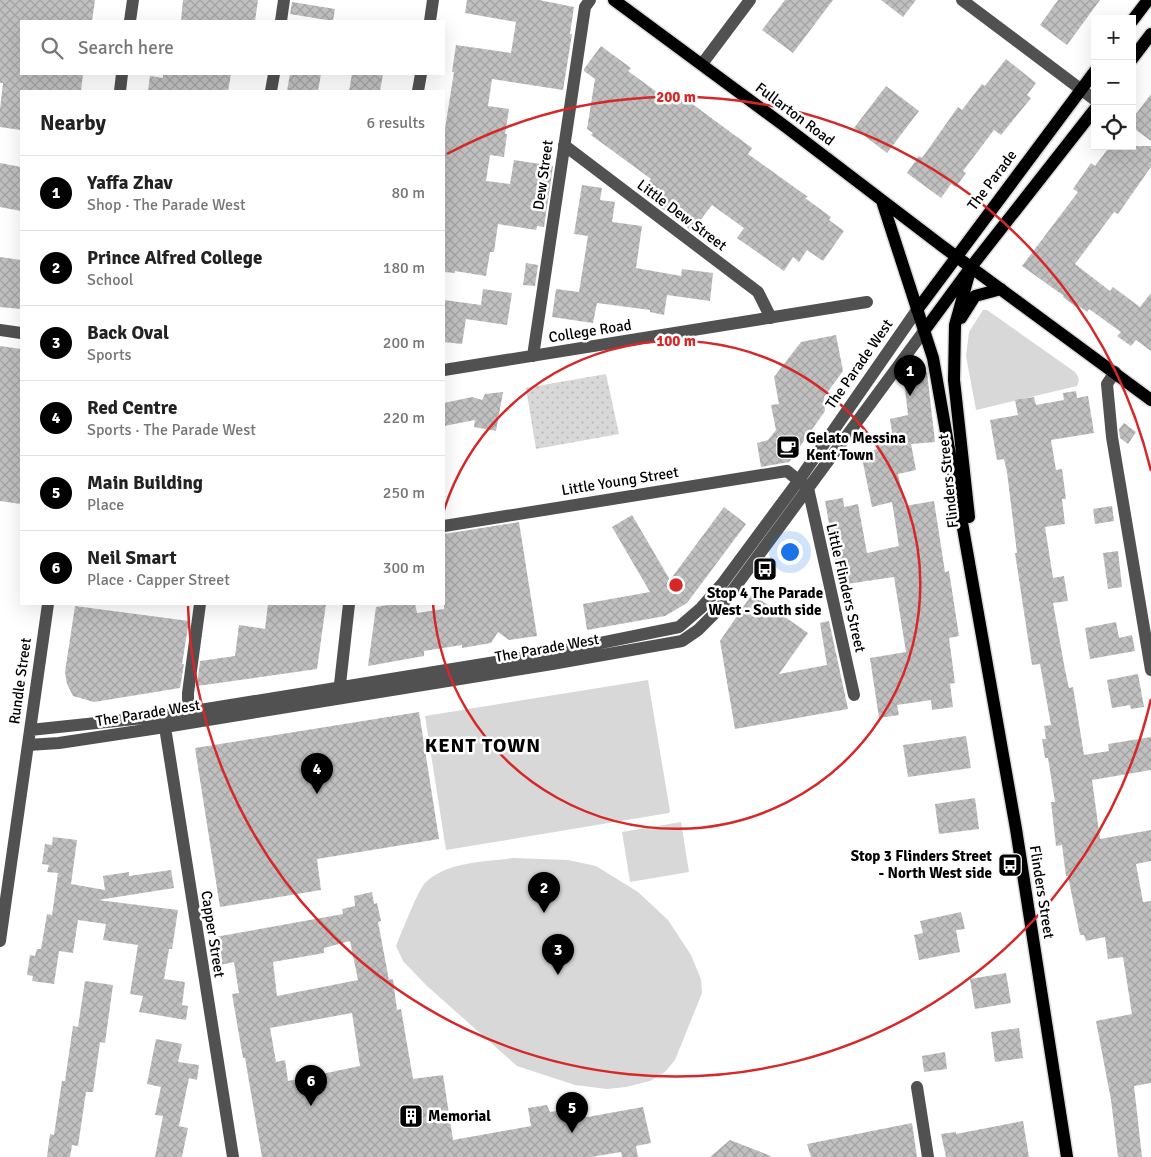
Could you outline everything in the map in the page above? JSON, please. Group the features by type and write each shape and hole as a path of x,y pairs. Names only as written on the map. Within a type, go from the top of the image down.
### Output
{"main road":[{"name":"Fullarton Road","path":"614,0 971,267"},
{"path":"1136,16 1148,0"},
{"path":"1136,54 1151,34"},
{"name":"The Parade","path":"917,310 955,256 1091,76"},
{"path":"924,331 971,267 1091,114"},
{"name":"Flinders Street","path":"882,201 933,358 1017,837 1067,1157"},
{"path":"971,267 1149,395"},
{"name":"Flinders Street","path":"971,267 955,325 954,380 982,634"},
{"path":"955,325 975,296 1001,289"}],"street":[{"path":"130,20 133,0"},
{"path":"281,20 284,0"},
{"path":"430,20 433,0"},
{"name":"Dew Street","path":"533,356 585,7 590,0"},
{"path":"702,64 750,0"},
{"path":"962,0 1091,97"},
{"path":"120,90 122,75"},
{"path":"272,90 274,75"},
{"path":"418,90 421,75"},
{"name":"Little Dew Street","path":"564,145 758,292 772,318"},
{"name":"College Road","path":"445,370 867,302"},
{"name":"The Parade West","path":"28,745 59,743 188,717 339,693 552,664 682,641 698,630 719,609 917,310"},
{"path":"0,330 20,333"},
{"name":"The Parade West","path":"803,484 924,331"},
{"path":"1115,372 1107,384 1112,437 1151,670"},
{"name":"Little Young Street","path":"445,526 787,471 803,484"},
{"name":"Little Flinders Street","path":"803,484 854,695"},
{"name":"Rundle Street","path":"0,941 48,605"},
{"path":"188,717 188,693 200,605"},
{"path":"339,693 349,605"},
{"name":"The Parade West","path":"30,730 164,721"},
{"name":"Capper Street","path":"164,721 233,1157"},
{"path":"917,1088 928,1157"}],"shaded area":[{"path":"983,310 987,310 1075,372 1079,379 1077,386 976,410 966,356 969,332"},
{"path":"606,374 619,434 536,449 526,388"},
{"path":"648,680 669,813 446,850 425,716"},
{"path":"681,822 689,872 630,882 622,832"},
{"path":"513,858 568,860 596,866 638,892 668,920 691,955 701,979 702,993 675,1060 665,1072 650,1081 626,1087 607,1089 575,1085 517,1066 427,986 403,961 396,946 414,903 425,883 444,870 455,866"}],"building":[{"path":"0,0 95,0 92,20 20,20 20,75 83,75 81,90 20,90 20,130 0,127 3,83 0,83"},
{"path":"183,0 258,0 255,20 181,20"},
{"path":"467,0 539,0 574,7 570,34 572,34 563,90 492,79 488,106 509,109 504,157 490,155 486,181 510,184 514,160 553,166 544,227 537,226 536,230 498,224 494,252 490,252 486,276 455,271 455,273 445,272 445,129 454,72 452,72 456,45 511,53 516,22 465,13"},
{"path":"785,0 833,0 793,53 762,30"},
{"path":"881,0 916,0 903,17"},
{"path":"1058,0 1100,0 1067,45 1040,25"},
{"path":"292,2 335,9 333,20 290,14"},
{"path":"601,46 631,68 628,71 669,101 677,90 693,101 691,103 752,148 748,154 808,197 805,198 831,217 829,220 844,231 823,261 807,250 799,262 793,257 784,271 737,238 744,228 712,205 692,231 641,193 651,179 591,135 593,133 587,129 595,79 584,69"},
{"path":"1006,59 1036,83 1027,95 1031,98 1001,135 994,130 963,171 966,173 956,187 951,184 941,198 907,173 919,156 922,158 958,107 962,110 982,84 985,86"},
{"path":"163,75 231,75 228,90 148,90 150,76 163,78"},
{"path":"290,75 321,75 318,90 287,90"},
{"path":"352,75 383,75 380,90 349,90"},
{"path":"886,86 919,111 887,153 854,128"},
{"path":"1151,94 1151,141 1136,130 1136,114"},
{"path":"1136,146 1151,146 1151,167 1118,214 1114,212 1075,264 1110,291 1113,287 1140,307 1151,293 1151,351 1136,340 1131,346 1117,336 1121,332 1089,309 1087,312 1077,305 1076,307 1064,296 1022,266 1078,192 1073,189 1091,163 1095,166 1107,150 1136,150"},
{"path":"0,163 20,167 20,211 0,207"},
{"path":"582,185 602,188 600,200 615,202 612,222 642,226 636,268 681,276 682,269 713,273 710,301 667,295 664,315 650,312 650,310 597,303 593,323 552,317 556,289 579,292 588,236 574,234"},
{"path":"0,257 20,260 20,309 0,307"},
{"path":"526,263 538,265 535,286 523,285"},
{"path":"483,289 512,293 507,325 466,319 462,344 445,342 445,300 481,305"},
{"path":"836,335 843,371 824,397 825,411 789,462 761,467 757,443 768,440 776,430 771,405 779,404 774,377 801,342"},
{"path":"0,346 20,349 20,504 0,501"},
{"path":"927,372 935,442 911,444 916,470 898,474 905,506 934,501 945,572 949,571 959,636 949,638 955,683 950,684 953,707 932,710 931,700 897,705 899,715 879,718 870,658 906,652 894,577 840,585 825,501 843,498 844,507 858,504 867,553 899,546 892,502 872,507 861,453 878,449 875,436 892,432 890,419 908,415 905,389 917,374"},
{"path":"1076,391 1077,398 1088,396 1094,433 1051,440 1056,470 1062,469 1066,499 1062,499 1065,524 1045,527 1053,578 1064,576 1068,601 1053,603 1065,670 1069,688 1073,687 1084,755 1109,751 1108,744 1151,737 1151,770 1092,780 1100,839 1151,830 1151,861 1136,864 1143,902 1151,901 1151,1083 1134,1086 1142,1157 1118,1157 1111,1100 1096,1021 1132,1014 1123,957 1108,959 1105,937 1086,941 1084,935 1080,935 1068,876 1066,876 1062,845 1056,846 1051,802 1055,802 1048,758 1045,758 1042,739 1046,739 1044,726 1051,725 1040,664 1032,665 1015,553 1017,553 1007,472 1004,459 997,460 990,420 1018,415 1015,400 1034,397 1036,405 1064,400 1063,393"},
{"path":"503,392 496,431 474,427 475,420 445,426 445,403 472,397 482,400 485,394"},
{"path":"1124,423 1136,432 1128,444 1120,438 1119,429"},
{"path":"1112,506 1114,521 1095,524 1093,509"},
{"path":"724,507 746,524 687,603 665,616 587,630 583,604 650,592 612,527 632,515 670,580"},
{"path":"519,522 537,636 509,640 498,632 491,643 462,648 462,645 424,651 424,656 368,666 376,607 415,605 417,613 444,609 445,534"},
{"path":"1118,551 1122,587 1108,589 1103,553"},
{"path":"752,594 808,633 779,674 827,665 820,623 829,621 848,709 735,729 720,641"},
{"path":"268,605 326,605 317,669 197,686 200,661 235,656 239,625 265,629"},
{"path":"75,606 189,621 180,688 94,702 73,696 67,684 65,672"},
{"path":"1116,622 1119,638 1132,635 1135,651 1090,659 1085,628"},
{"path":"1138,674 1144,707 1131,709 1130,705 1112,708 1107,680"},
{"path":"419,712 439,839 317,859 321,890 220,907 195,748"},
{"path":"966,736 971,768 908,777 903,745"},
{"path":"975,798 979,829 939,834 935,804"},
{"path":"53,837 77,840 71,884 105,890 103,876 129,872 129,876 171,870 174,888 98,900 178,910 172,949 169,949 164,979 185,982 182,1005 188,1006 186,1020 139,1012 143,996 130,994 138,945 103,940 106,924 78,920 73,953 59,951 54,984 32,981 33,976 27,975 30,955 35,956 37,949 41,949 47,914 52,915 58,873 47,872 49,865 42,864 45,844 52,845"},
{"path":"372,892 374,904 377,903 381,921 378,922 389,980 393,979 397,1010 401,1009 413,1079 443,1075 453,1140 531,1126 528,1108 547,1105 550,1112 574,1108 576,1119 643,1107 651,1143 636,1146 638,1157 622,1157 621,1152 591,1157 262,1157 232,994 239,993 234,962 220,965 215,937 343,914 342,909 355,906 354,896","holes":["350,941 358,980 277,996 273,962 324,953 324,948","352,1013 360,1066 288,1081 285,1060 276,1062 270,1028"]},
{"path":"961,912 965,929 956,930 960,952 919,960 914,935 923,933 920,921"},
{"path":"1006,973 1011,1003 975,1009 970,979"},
{"path":"85,981 113,985 105,1043 100,1042 93,1092 86,1092 78,1146 72,1145 70,1157 47,1157 50,1134 54,1135 62,1081 65,1081 73,1026 78,1027"},
{"path":"1019,1028 1023,1058 995,1062 991,1032"},
{"path":"156,1039 182,1044 178,1062 199,1065 197,1080 189,1078 179,1126 188,1128 182,1157 155,1157 163,1116 155,1115 161,1087 147,1084"},
{"path":"945,1052 947,1069 924,1072 922,1056"},
{"path":"1023,1121 1029,1157 946,1157 941,1134 956,1132 956,1134"},
{"path":"912,1123 917,1157 811,1157 807,1144"},
{"path":"730,1140 771,1156 710,1157"}],"place":[{"name":"Yaffa Zhav","path":"910,396"},
{"name":"Gelato Messina Kent Town","path":"788,447"},
{"name":"Stop 4 The Parade West - South side","path":"765,569"},
{"name":"Red Centre","path":"317,794"},
{"name":"Stop 3 Flinders Street - North West side","path":"1010,865"},
{"name":"Prince Alfred College","path":"544,913"},
{"name":"Back Oval","path":"558,975"},
{"name":"Neil Smart","path":"311,1106"},
{"name":"Memorial","path":"411,1116"},
{"name":"Main Building","path":"572,1133"}],"district":[{"name":"KENT TOWN","path":"483,745"}]}
